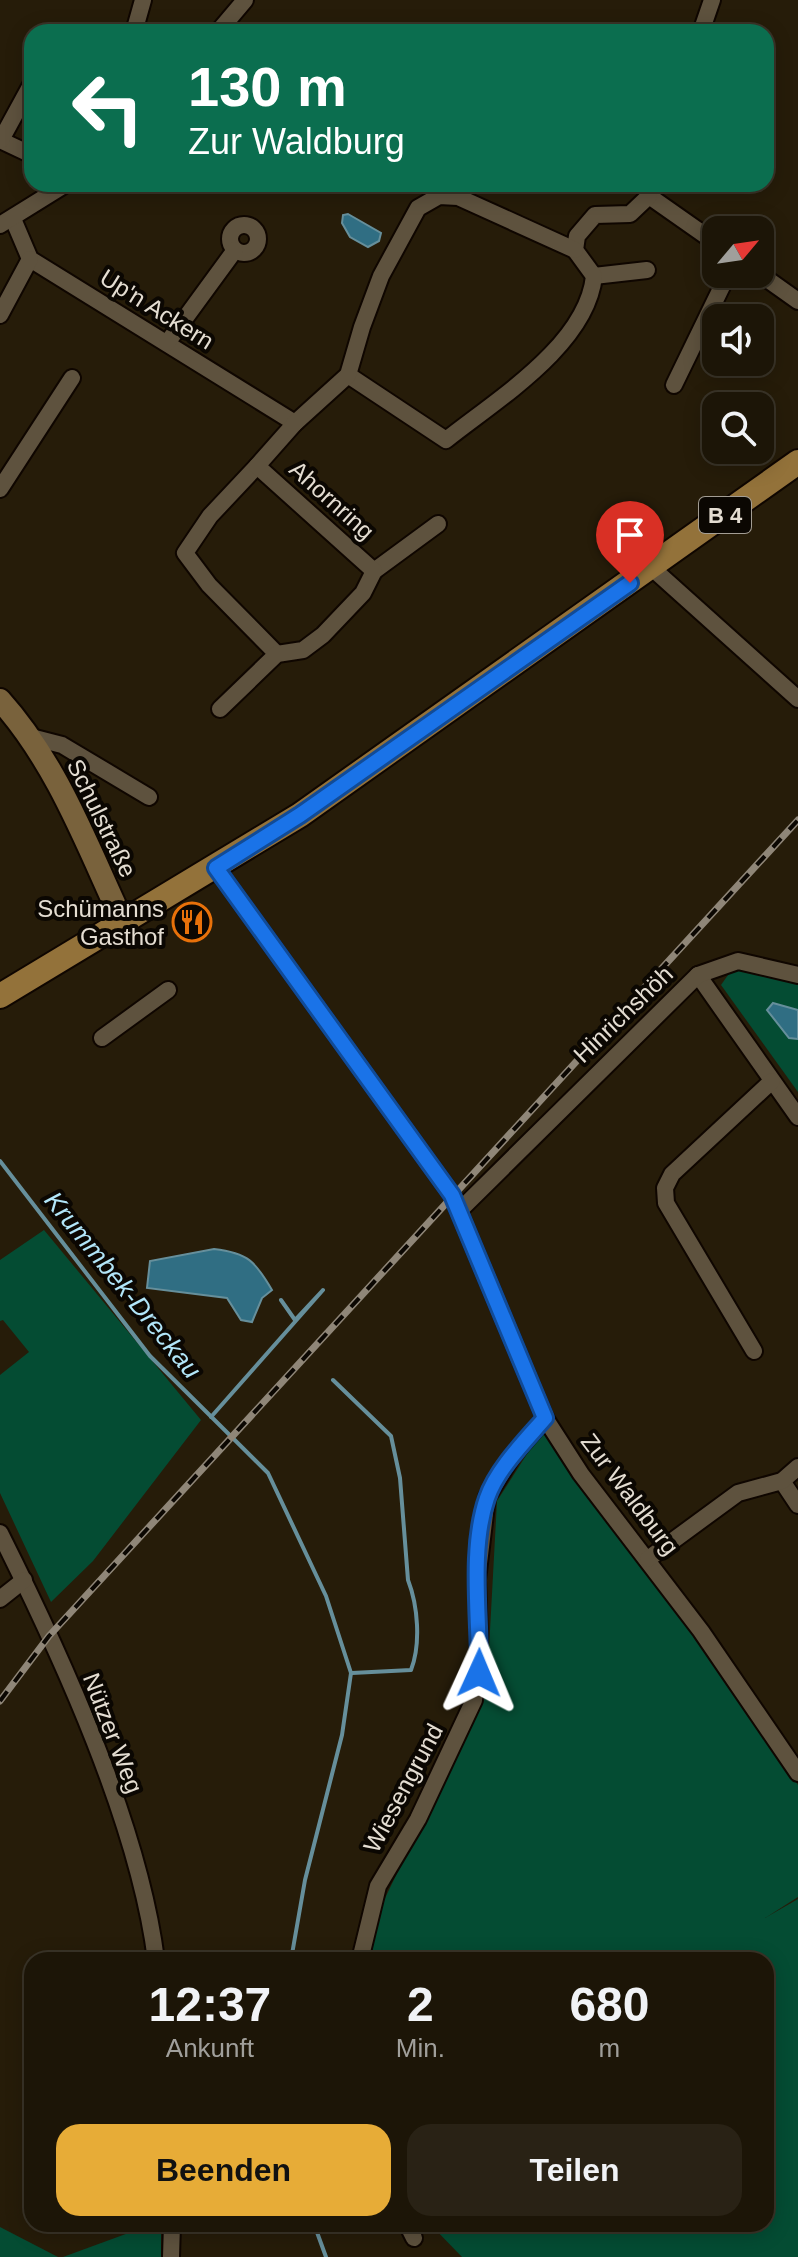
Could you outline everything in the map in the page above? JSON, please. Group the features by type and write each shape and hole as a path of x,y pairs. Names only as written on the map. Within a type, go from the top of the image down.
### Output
{"main road":[{"name":"B 4","path":"0,996 300,815 798,462"}],"street":[{"path":"136,24 143,0"},
{"path":"225,24 245,0"},
{"path":"704,24 712,0"},
{"path":"24,98 1,140 24,151"},
{"path":"0,315 30,259 6,222 53,192"},
{"path":"575,250 577,236 595,215 630,214 648,192"},
{"path":"652,192 702,232"},
{"path":"439,196 458,197 575,250 594,276 592,297 564,339 539,367 446,440 348,375 381,276 418,208 439,196"},
{"path":"167,343 235,250"},
{"name":"Up'n Ackern","path":"30,259 295,423"},
{"path":"594,276 647,270"},
{"path":"774,284 798,301"},
{"path":"674,385 721,288"},
{"name":"Ahornring","path":"277,654 209,585 185,553 210,516 295,423 348,375"},
{"path":"0,489 72,378"},
{"name":"Ahornring","path":"257,466 374,571"},
{"name":"Ahornring","path":"220,709 277,654 303,650 323,635 363,593 374,571 438,524"},
{"path":"652,568 798,699"},
{"name":"Schulstraße","path":"0,700 31,737 63,794 119,914 126,921"},
{"name":"Schulstraße","path":"31,737 62,745 149,797"},
{"name":"Zur Waldburg","path":"216,868 452,1195 545,1418 581,1474 648,1559 798,1773"},
{"path":"698,975 738,961 798,975"},
{"name":"Hinrichshöh","path":"459,1211 698,975 798,1117"},
{"path":"102,1038 168,990"},
{"path":"754,1351 666,1203 665,1188 672,1174 772,1081"},
{"name":"Wiesengrund","path":"362,1952 378,1886 418,1819 474,1700 479,1642 477,1580 487,1497 513,1455 545,1418"},
{"path":"648,1559 738,1493 782,1481 798,1467"},
{"path":"782,1481 798,1505"},
{"name":"Nützer Weg","path":"0,1533 24,1580 85,1725 122,1826 155,1952"},
{"path":"0,1599 24,1580"},
{"path":"171,2257 172,2232"}],"green space":[{"path":"735,965 798,982 798,1092 721,985"},
{"path":"44,1230 201,1420 93,1561 51,1602 0,1493 0,1375 29,1352 3,1320 0,1321 0,1260"},
{"path":"543,1429 698,1635 798,1785 798,1897 765,1918 798,1899 798,2257 462,2257 438,2232 774,2232 774,1952 373,1952 375,1919 487,1686 497,1501"},
{"path":"0,2227 58,2257 0,2257"},
{"path":"131,2232 161,2232 161,2257 63,2257"}],"water":[{"path":"348,214 381,233 379,241 368,247 350,237 342,223 343,215"},
{"path":"773,1003 798,1010 798,1039 789,1038 767,1010"},
{"path":"214,1249 235,1253 249,1260 272,1290 262,1298 252,1322 241,1320 227,1298 147,1288 150,1261"}],"waterway":[{"name":"Krummbek-Dreckau","path":"0,1161 150,1356 268,1473 326,1596 351,1673 342,1735 305,1880 292,1952"},
{"path":"211,1417 323,1290 295,1320 281,1300"},
{"path":"333,1380 391,1436 400,1478 408,1580 417,1625 411,1670 352,1673"},
{"name":"Krummbek-Dreckau","path":"317,2232 326,2257"}],"railway":[{"path":"0,1701 49,1636 798,820"}],"place":[{"name":"Schümanns Gasthof","path":"192,922"}],"route":[{"path":"479,1673 477,1580 487,1497 513,1455 545,1418 452,1195 216,868 300,815 630,583"}]}
